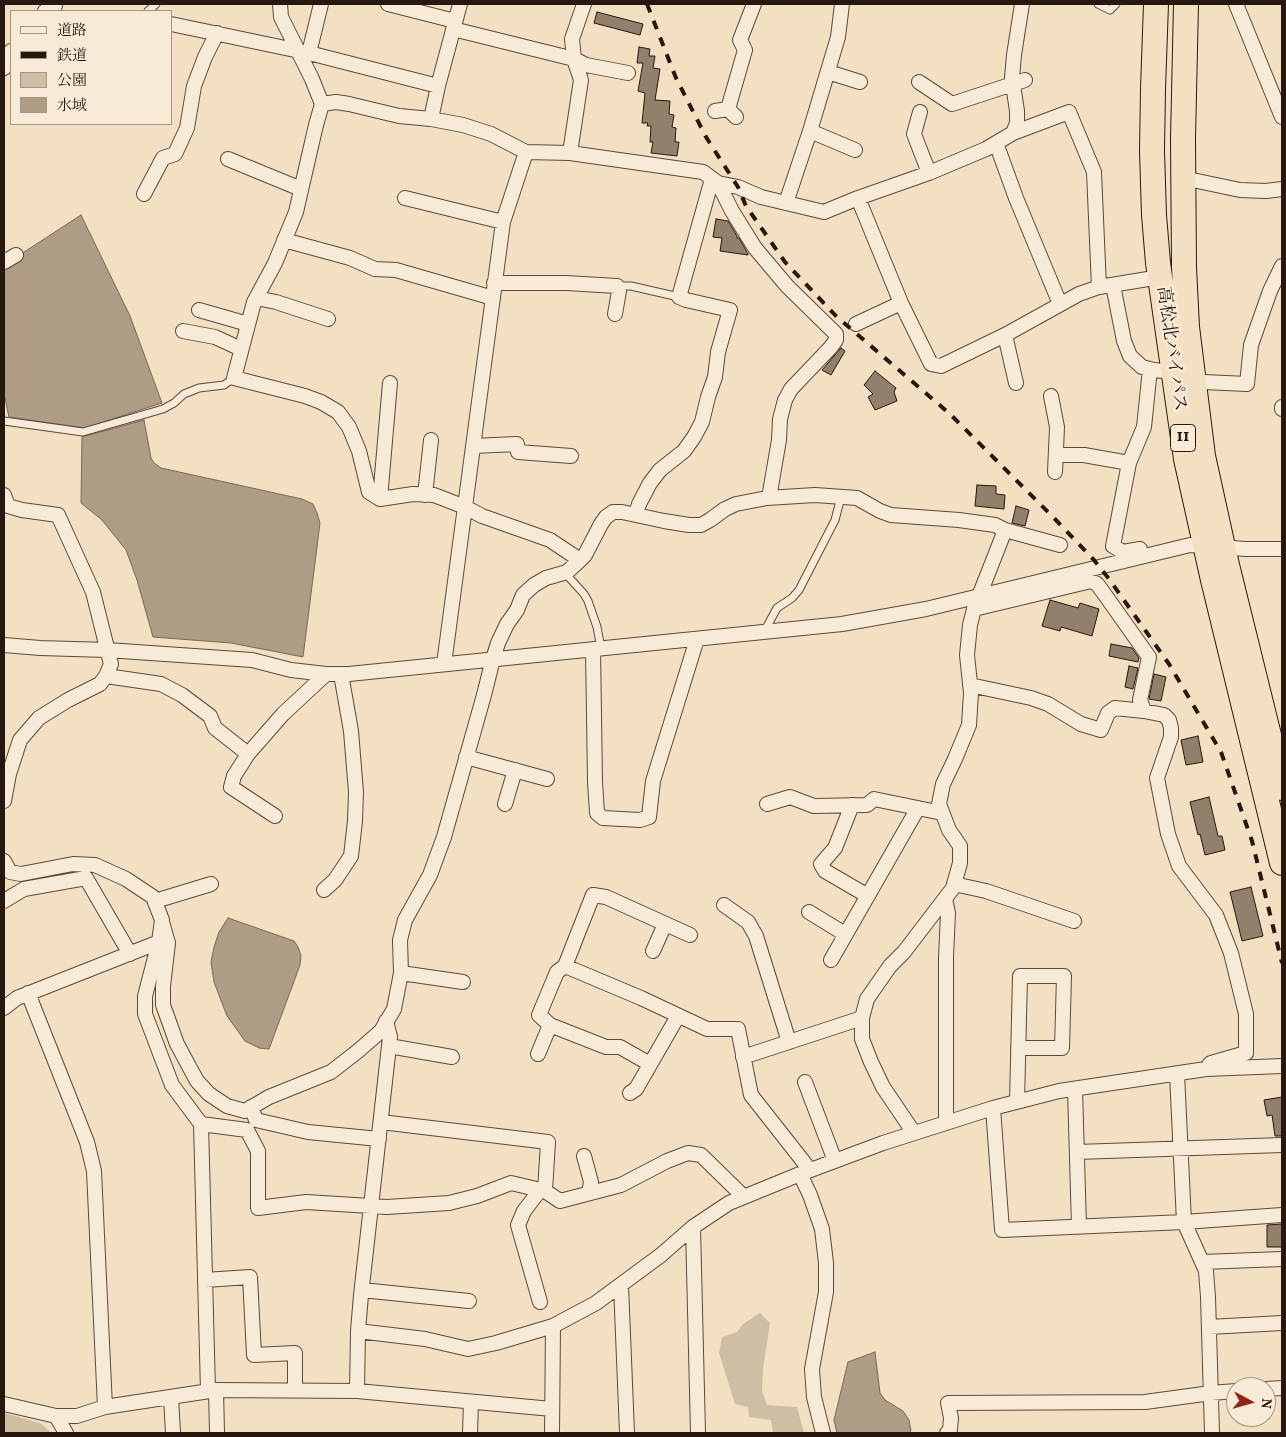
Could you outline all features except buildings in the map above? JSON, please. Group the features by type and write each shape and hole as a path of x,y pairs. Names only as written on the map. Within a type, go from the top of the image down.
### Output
{"highway":[{"name":"高松北バイパス","path":"1156,4 1152,151 1154,215 1160,277 1161,370 1186,459 1282,863"},
{"name":"高松北バイパス","path":"1186,4 1183,178 1184,267 1187,326 1203,456 1206,546 1276,735 1282,788"}],"street":[{"path":"280,4 281,17 304,52 322,104 296,212 275,264 256,298 234,378 305,396 321,402 338,412 349,428 359,451 369,492 380,499 413,494 434,495 464,506 482,516 550,540 580,560"},
{"path":"304,52 321,4"},
{"path":"388,4 574,59 586,65 628,73"},
{"path":"432,119 438,86 460,4"},
{"path":"570,153 581,80 574,59 572,39 584,4"},
{"path":"726,112 745,50 740,40 754,4"},
{"path":"786,202 838,38 842,4"},
{"path":"1019,82 1012,78 1022,4"},
{"path":"1236,4 1282,117"},
{"path":"172,24 304,52 438,86"},
{"path":"144,194 163,158 175,154 187,128 194,86 217,33"},
{"path":"4,68 10,53"},
{"path":"828,72 860,82"},
{"path":"918,82 952,104 1019,82"},
{"path":"1013,133 1017,123 1019,82"},
{"path":"322,104 336,102 349,104 399,116 432,119 475,128 526,152 570,153 703,172 715,181 738,187 761,197 824,212 929,173 986,149 1013,133 1070,112 1094,172 1106,286 1126,349 1135,362 1142,366 1161,370 1144,427 1129,463 1113,546 1123,552 1182,542 1206,546 1282,549"},
{"path":"920,112 914,134 929,173"},
{"path":"810,131 856,150"},
{"path":"996,143 1016,198 1060,304"},
{"path":"444,664 494,283 504,222 526,152"},
{"path":"228,160 301,189"},
{"path":"1183,178 1240,190 1282,191"},
{"path":"636,514 650,483 660,470 684,451 694,438 702,422 715,377 718,352 730,310 679,297 715,181"},
{"path":"715,181 755,248 787,286 836,334 836,340 831,347 791,389 786,400 780,419 779,440 769,498"},
{"path":"404,198 504,222"},
{"path":"858,198 901,303 931,364 941,366 1005,335 1078,294 1106,286 1160,277"},
{"path":"284,240 350,258 375,270 396,270 493,298"},
{"path":"1194,384 1204,382 1247,384 1251,345 1270,291 1282,266"},
{"path":"494,283 566,283 617,286 619,291 615,314"},
{"path":"256,298 276,302 328,319"},
{"path":"856,324 901,303"},
{"path":"199,310 248,324"},
{"path":"183,331 215,337 241,349"},
{"path":"1005,335 1016,383"},
{"path":"380,499 390,383"},
{"path":"1051,396 1057,427 1055,472"},
{"path":"425,495 431,440"},
{"path":"473,446 517,444 518,452 571,456"},
{"path":"1056,455 1084,455 1129,463"},
{"path":"4,495 8,506 58,515 94,592 111,664 100,684 68,700 39,718 20,740 4,801"},
{"path":"4,861 10,872 21,874 73,864 95,865 126,879 153,897 168,943 163,986 163,1005 177,1044 196,1081 209,1094 227,1106 245,1111 269,1097 331,1072 381,1031 394,1009 401,973 400,940 405,920 430,876 444,837 492,659 501,637 524,595 534,585 546,578 567,572 580,560 601,524 613,512 636,514 689,525 701,525 736,504 769,498 815,495 841,496 857,498 891,515 959,520 995,525 1005,530 1060,545"},
{"path":"914,1132 883,1087 871,1062 862,1039 862,1018 867,999 874,988 953,888 960,862 960,846 949,830 939,804 943,784 969,725 971,693 967,655 970,625 976,602 1005,530"},
{"path":"976,602 1206,546"},
{"path":"4,645 252,660 292,670 341,674 842,624 1091,581 1097,584 1148,657 1140,700 1144,711"},
{"path":"597,648 595,782 597,813 603,818 640,820 649,817 653,781 697,639"},
{"path":"274,816 231,788 234,776 248,754 283,714 326,674"},
{"path":"324,890 335,880 351,856 355,821 356,792 351,731 341,674"},
{"path":"106,676 161,684 182,695 210,716 215,728 248,754"},
{"path":"970,685 1031,698 1048,704 1081,724 1101,730 1108,713 1115,708 1164,715 1169,720 1171,737 1157,778 1168,834 1179,866 1216,915 1232,953 1246,1014 1246,1053 1211,1063 1206,1069"},
{"path":"466,757 547,779"},
{"path":"505,804 515,770"},
{"path":"767,804 790,797 814,806 867,805 874,799 942,813"},
{"path":"852,805 835,848 821,864 825,871 868,896"},
{"path":"830,960 918,808"},
{"path":"4,901 24,889 86,878 130,954"},
{"path":"155,901 211,884"},
{"path":"954,884 986,891 1074,920"},
{"path":"650,1064 620,1047 606,1047 550,1025 539,1015 558,972 565,966 592,895 606,897 690,935"},
{"path":"945,899 948,913 946,957 946,1123"},
{"path":"724,905 748,922 756,936 789,1042"},
{"path":"809,912 846,934"},
{"path":"162,922 159,942 145,996 145,1014 172,1085 200,1124 205,1280 212,1390 217,1433"},
{"path":"653,951 665,924"},
{"path":"4,1008 17,998 28,993 159,942"},
{"path":"565,966 707,1029 738,1029 751,1095 805,1172 810,1195 822,1229 826,1264 826,1292 812,1369 814,1397 823,1433"},
{"path":"401,973 463,982"},
{"path":"1017,1102 1018,1048 1020,976 1064,976 1062,1048 1018,1048"},
{"path":"28,993 87,1142 94,1171 105,1407"},
{"path":"630,1094 636,1088 678,1016"},
{"path":"743,1057 862,1018"},
{"path":"357,1391 358,1331 390,1037 386,1022"},
{"path":"538,1054 550,1025"},
{"path":"388,1046 452,1057"},
{"path":"358,1331 426,1339 468,1349 496,1343 553,1326 596,1303 728,1203 883,1142 993,1108 1059,1091 1206,1069 1282,1066"},
{"path":"1177,1074 1184,1222 1206,1272 1212,1433"},
{"path":"805,1082 835,1160"},
{"path":"1075,1089 1079,1227"},
{"path":"251,1107 256,1120 308,1132 378,1139"},
{"path":"993,1108 1002,1230 1184,1222 1282,1215"},
{"path":"380,1122 548,1142 542,1190 524,1211 518,1226 540,1302"},
{"path":"200,1124 247,1130 258,1152 258,1208 306,1202 387,1207 449,1203 476,1196 510,1183 542,1190 560,1201 621,1185 667,1161 688,1153 701,1155 743,1196"},
{"path":"1077,1152 1282,1145"},
{"path":"584,1156 591,1182 589,1193"},
{"path":"693,1228 698,1433"},
{"path":"1202,1262 1282,1259"},
{"path":"205,1280 250,1278 254,1355 295,1353 295,1390"},
{"path":"622,1284 627,1433"},
{"path":"362,1290 469,1302"},
{"path":"1209,1327 1282,1323"},
{"path":"552,1433 553,1326"},
{"path":"4,1404 56,1416 77,1416 105,1407 212,1390 295,1390 357,1391 552,1410"},
{"path":"947,1433 950,1430 951,1418 948,1403 1145,1402 1226,1392"},
{"path":"171,1396 173,1433"},
{"path":"470,1433 471,1402"},
{"path":"56,1416 66,1433"}],"lane":[{"path":"1098,4 1110,10 1116,4"},
{"path":"617,286 631,286 679,297"},
{"path":"4,420 83,432 162,409 174,403 184,394 199,388 224,385 234,378"},
{"path":"764,632 777,608 792,598 799,590 835,520 841,496"},
{"path":"564,573 584,594 588,601 598,627 597,648"}],"green space":[{"path":"760,1313 770,1323 763,1369 762,1391 767,1405 797,1407 804,1433 773,1433 771,1420 749,1417 748,1407 735,1404 719,1353 722,1337 737,1332 743,1324"},
{"path":"4,1413 40,1423 52,1433 4,1433"}],"water":[{"path":"81,215 130,316 162,403 85,428 9,417 4,394 4,267"},
{"path":"144,420 151,458 161,468 302,499 313,504 320,523 303,657 231,643 153,637 137,580 126,550 102,520 81,503 82,437"},
{"path":"228,918 294,941 301,955 300,965 269,1049 259,1048 245,1041 227,1016 214,982 211,962 214,947 219,932"},
{"path":"875,1352 880,1393 885,1400 903,1411 909,1420 911,1431 908,1433 837,1433 834,1420 848,1362"}],"railway":[{"path":"647,4 676,78 706,137 738,187 746,206 785,262 836,316 950,414 1055,519 1094,560 1109,579 1169,664 1221,752 1252,841 1282,963"}]}
